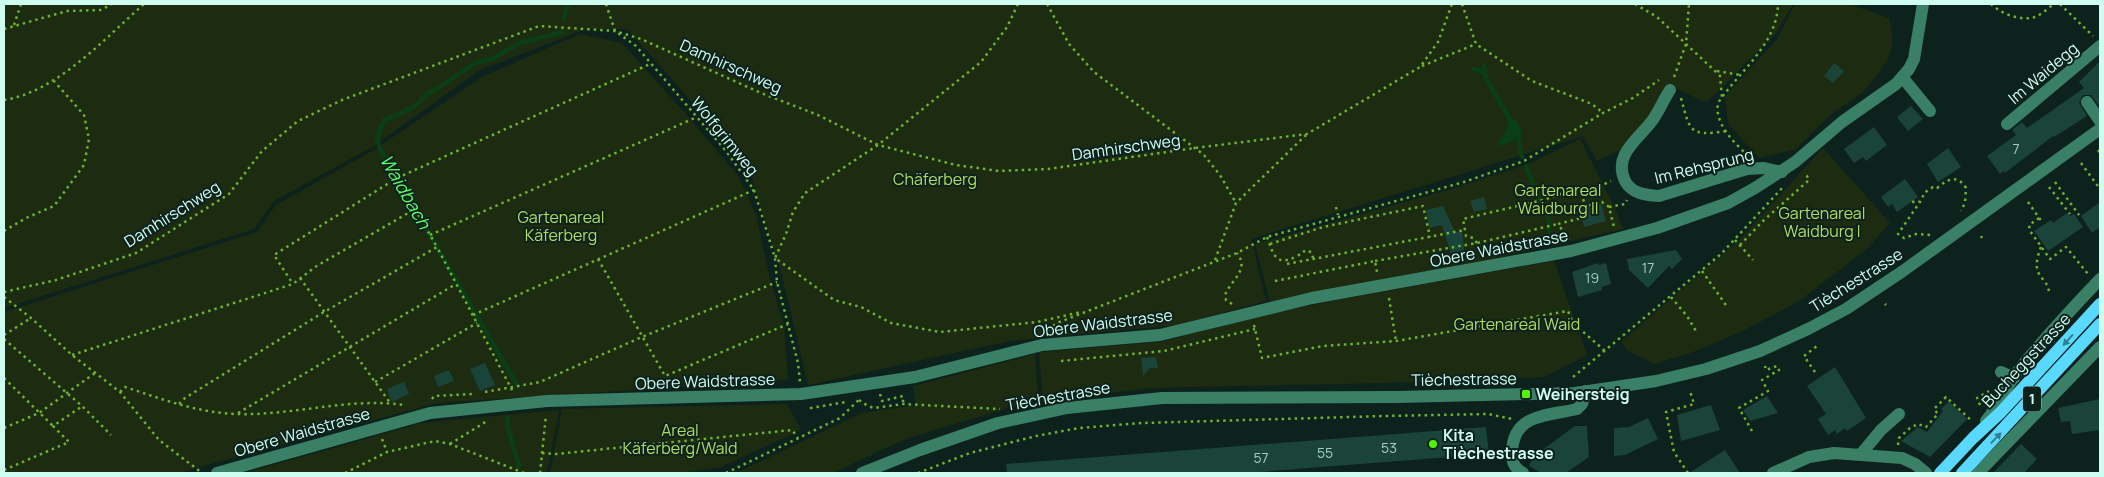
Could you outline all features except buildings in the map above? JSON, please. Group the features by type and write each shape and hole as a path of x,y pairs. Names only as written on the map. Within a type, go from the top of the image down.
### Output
{"main road":[{"name":"Bucheggstrasse","path":"1940,473 2001,412 2100,304"},
{"name":"Bucheggstrasse","path":"1962,473 2100,324"}],"street":[{"name":"Obere Waidstrasse","path":"217,473 427,414 547,401 801,394 915,377 1042,345 1160,335 1312,298 1384,288 1571,251 1657,228 1728,203 1782,172 1842,122 1902,78 1914,59 1922,4"},
{"name":"Im Waidegg","path":"2007,124 2097,42"},
{"path":"1902,78 1930,111"},
{"path":"1624,178 1621,168 1626,150 1675,92"},
{"path":"2087,102 2099,128"},
{"name":"Tièchestrasse","path":"862,473 920,450 998,423 1067,408 1162,398 1397,397 1586,391 1656,381 1706,369 1760,351 1808,329 1846,308 1903,271 2099,128"},
{"name":"Im Rehsprung","path":"1624,178 1635,191 1649,196 1659,196 1757,167 1782,172"},
{"name":"Bucheggstrasse","path":"1973,438 1997,408 2014,378 2036,349 2100,279"},
{"path":"1978,473 2100,347"},
{"path":"2001,372 2014,378"},
{"path":"1523,473 1513,464 1513,442 1517,430 1522,424 1546,415 1577,409 1582,404 1586,391"},
{"path":"1861,454 1899,414"},
{"path":"1773,473 1808,457 1834,453 1896,457 1915,464 1926,473"}],"path":[{"path":"14,25 21,4"},
{"path":"4,29 67,11 101,10 112,4"},
{"path":"4,100 15,98 54,81 144,4"},
{"path":"606,4 615,31"},
{"path":"1018,4 1007,28 981,62 878,145 804,192 793,212 775,258 834,300 861,307 892,323 940,332 1037,322 1089,310"},
{"path":"1047,4 1069,44 1094,72 1204,155 1220,175 1236,203"},
{"name":"Damhirschweg","path":"4,292 56,280 136,253 229,194 262,151 298,121 342,100 539,26 615,31 641,39 762,93 818,115 878,145 956,165 999,171 1048,170 1195,148 1307,134 1420,67 1438,42 1452,4"},
{"path":"1462,4 1476,44 1532,81 1592,104 1602,113"},
{"path":"1635,4 1657,17 1720,76 1722,97"},
{"path":"1689,4 1686,44 1675,92 1687,122 1694,130 1703,134 1726,131"},
{"path":"1757,167 1726,131 1717,108 1722,97 1765,45 1775,21 1778,4"},
{"path":"1991,4 2006,14 2020,18 2031,18 2054,4"},
{"path":"2060,4 2097,42"},
{"name":"Wolfgrimweg","path":"615,31 636,46 726,151 754,190 775,258 776,282 798,363 801,394"},
{"path":"1420,67 1476,44"},
{"path":"293,284 274,255 397,178 650,64"},
{"path":"1715,71 1740,75"},
{"path":"4,231 26,218 54,206 84,165 89,140 84,115 54,81"},
{"path":"1042,345 1045,332 1051,328 1089,310 1237,253 1268,237 1463,181 1524,161 1602,113 1633,98 1658,81"},
{"path":"430,235 697,117"},
{"path":"1215,260 1236,203 1307,134"},
{"path":"1740,245 1763,221 1809,180 1804,170 1795,162"},
{"path":"2081,163 2100,188"},
{"path":"1573,377 1702,271 1735,240 1786,184 1782,172"},
{"path":"397,178 437,247 512,388 515,405"},
{"path":"1580,194 1624,178"},
{"path":"1936,232 1929,236 1916,234 1904,238 1898,234 1924,193 1937,188 1943,183 1957,179 1966,188 1965,203 1961,212"},
{"path":"2055,182 2079,215"},
{"path":"2049,186 2070,214"},
{"path":"1477,243 1473,238 1466,236 1463,220 1543,200 1578,188 1586,206"},
{"path":"473,314 754,190"},
{"path":"1609,208 1625,204 1628,199"},
{"path":"1912,202 1919,201"},
{"path":"1274,282 1477,243 1558,224 1578,219 1575,209 1602,202 1609,208 1613,221"},
{"path":"2028,202 2042,222"},
{"path":"1270,244 1323,227 1423,206 1430,238"},
{"path":"1336,207 1338,216"},
{"path":"72,355 293,284 314,266 415,209"},
{"path":"2039,218 2029,225 2030,231 2050,259 2066,248 2087,272"},
{"path":"1558,224 1566,233 1571,251"},
{"path":"1287,264 1465,230"},
{"path":"1268,237 1274,256 1277,259 1292,258 1307,250 1312,252 1313,259"},
{"path":"1735,240 1753,260"},
{"path":"179,404 185,398 324,312 437,247"},
{"path":"2041,247 2036,267 2038,274 2049,290 2049,294"},
{"path":"1231,304 1226,300 1225,295 1238,276 1242,266 1241,258 1237,253"},
{"path":"598,259 665,376 788,324"},
{"path":"1375,262 1384,288 1396,341"},
{"path":"1702,271 1728,308"},
{"path":"300,278 391,404"},
{"path":"512,388 540,382 642,337 776,282"},
{"path":"237,414 456,284"},
{"path":"4,297 31,318 72,355 120,392 159,440 202,473"},
{"path":"1671,297 1687,316 1696,331"},
{"path":"1253,320 1262,358 1324,346 1396,341 1568,311 1573,323 1605,352"},
{"path":"31,318 4,337 66,394 82,406 111,435"},
{"path":"375,382 477,324"},
{"path":"1815,372 1804,356 1817,346 1816,344"},
{"path":"1752,431 1739,408 1768,391 1762,380 1779,370 1777,366 1766,370 1764,366"},
{"path":"4,428 39,413 95,373"},
{"path":"4,378 70,442 4,470"},
{"path":"726,473 840,418 875,383"},
{"path":"120,392 126,387 199,410 237,414 391,404 425,408 427,414"},
{"path":"1688,473 1674,452 1666,412 1694,404 1690,391"},
{"path":"1983,410 1977,398 1990,391"},
{"path":"903,396 903,404"},
{"path":"1896,457 1899,438 1910,428 1918,424 1926,427 1938,414 1934,409 1946,397 1974,422"},
{"path":"859,400 874,408 903,404 981,409 995,408"},
{"path":"540,473 547,401"},
{"path":"53,426 82,406"},
{"path":"1452,409 1452,415"},
{"path":"918,473 994,445 1079,428 1142,423 1452,415 1500,416 1522,424"},
{"path":"450,444 491,419"},
{"path":"542,453 556,454 792,430 798,438"},
{"path":"345,473 387,452 435,441 450,444 524,473"},
{"path":"926,473 929,468"}],"green space":[{"name":"Chäferberg","path":"4,4 1793,4 1776,33 1706,103 1668,84 1648,117 1620,150 1597,161 1583,136 1251,239 1266,301 1176,325 1009,341 808,385 781,272 750,172 672,79 627,29 586,29 480,70 374,146 274,201 254,229 4,308"},
{"path":"1795,4 1849,4 1889,18 1892,30 1891,52 1887,63 1882,66 1863,92 1829,116 1796,149 1759,158 1728,124 1725,96 1778,38"},
{"name":"Gartenareal Käferberg","path":"580,34 622,43 739,177 756,215 771,283 784,325 788,380 437,403 177,473 4,473 4,312 257,232 276,205 374,150 482,77"},
{"name":"Gartenareal Waidburg II","path":"1580,139 1615,208 1623,229 1461,266 1270,302 1255,244 1451,189 1528,164"},
{"name":"Gartenareal Waidburg I","path":"1823,148 1890,223 1866,250 1799,301 1741,332 1690,353 1654,364 1627,350 1621,342 1738,241"},
{"name":"Gartenareal Waid","path":"1554,261 1587,355 1544,377 1424,382 1151,388 1043,401 1039,352 1161,342 1264,315"},
{"path":"1035,354 1038,399 905,439 833,473 736,473 862,413 916,405 913,386"},
{"name":"Areal Käferberg/Wald","path":"787,404 801,430 721,467 680,473 550,473 562,409"},
{"path":"559,410 547,473 245,473 421,423"}],"shaded area":[{"path":"1509,118 1517,121 1522,132 1520,137 1500,146 1499,140 1505,134"}],"waterway":[{"name":"Waidbach","path":"564,19 568,4"},
{"name":"Waidbach","path":"517,385 381,151 377,139 384,120 415,106 427,94 475,63 494,58 519,43 563,32"},
{"path":"1484,66 1486,78 1509,118"},
{"path":"1474,69 1484,72"},
{"path":"1518,138 1522,157"},
{"path":"1526,166 1539,199"},
{"path":"1541,202 1550,224"},
{"path":"1549,228 1549,237 1552,241"},
{"path":"508,418 507,425 519,466"}],"place":[{"name":"Weihersteig","path":"1526,394"},
{"name":"Kita Tièchestrasse","path":"1433,444"}]}
